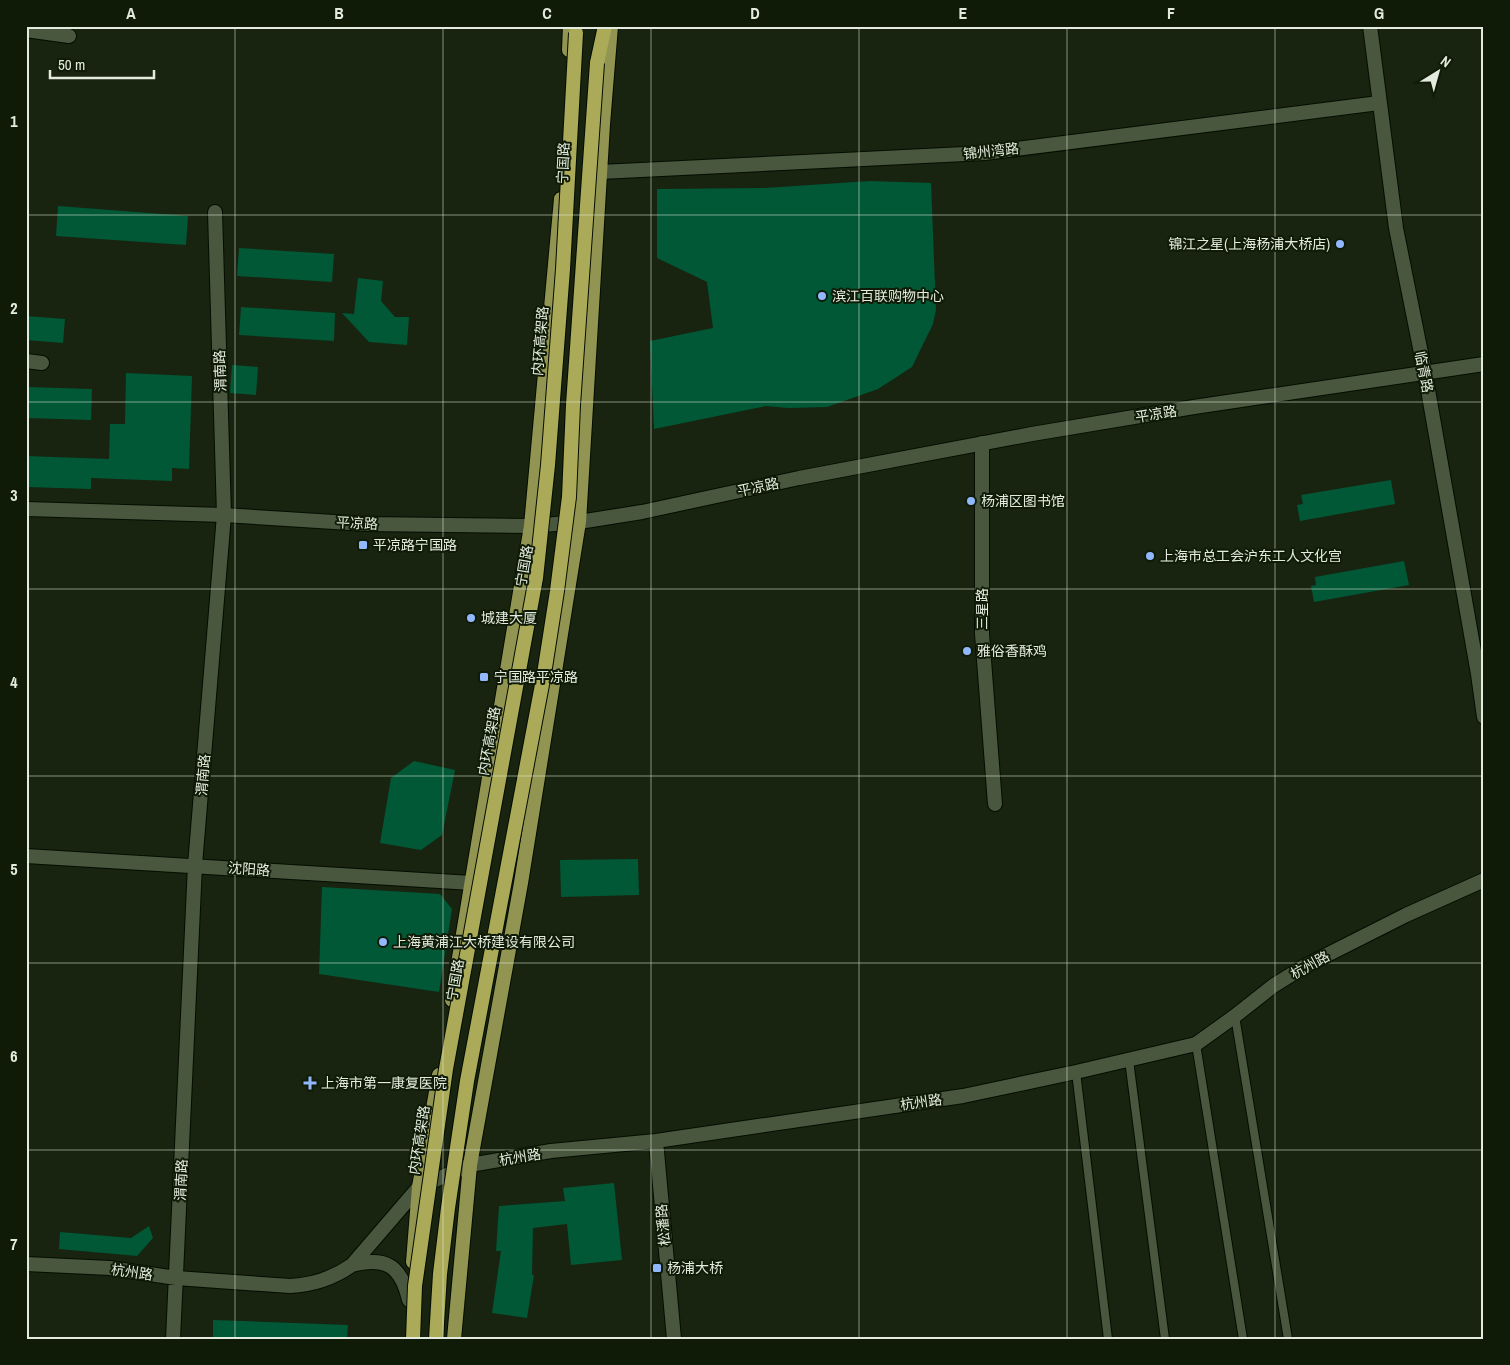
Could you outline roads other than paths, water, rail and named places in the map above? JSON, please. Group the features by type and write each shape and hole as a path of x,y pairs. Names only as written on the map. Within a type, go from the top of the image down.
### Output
{"highway":[{"path":"436,1339 440,1274 467,1081 544,674 568,506 600,26"},
{"path":"597,63 605,26"},
{"name":"内环高架路","path":"413,1339 415,1286 446,1069 536,578 548,465 563,268 575,28"}],"main road":[{"path":"454,1339 470,1165 521,883 579,522 600,172 611,26"},
{"name":"宁国路","path":"408,1339 409,1300 419,1187 531,526 575,28"}],"street":[{"name":"临青路","path":"1370,26 1396,228 1424,373 1484,716"},
{"path":"26,30 69,36"},
{"name":"锦州湾路","path":"600,172 985,153 1379,103"},
{"name":"渭南路","path":"173,1339 195,865 224,515 215,212"},
{"path":"26,361 42,363"},
{"name":"平凉路","path":"26,510 224,515 366,524 531,526 579,522 642,512 799,478 982,443 1194,407 1484,364"},
{"name":"三星路","path":"982,443 982,634 995,804"},
{"name":"沈阳路","path":"26,856 472,883"},
{"name":"杭州路","path":"26,1264 110,1268 176,1278 290,1286 308,1285 340,1273 352,1265 419,1187 470,1165 551,1152 656,1141 963,1096 1196,1044 1273,986 1305,966 1406,915 1484,880"},
{"name":"松潘路","path":"656,1141 674,1339"},
{"name":"杭州路","path":"352,1265 368,1260 383,1262 397,1272 405,1284 409,1300"}],"lane":[{"path":"1235,1016 1288,1339"},
{"path":"1196,1044 1243,1339"},
{"path":"1129,1060 1165,1339"},
{"path":"1076,1072 1108,1339"}],"place":[{"name":"锦江之星(上海杨浦大桥店)","path":"1340,244"},
{"name":"滨江百联购物中心","path":"822,296"},
{"name":"杨浦区图书馆","path":"971,501"},
{"name":"平凉路宁国路","path":"363,545"},
{"name":"上海市总工会沪东工人文化宫","path":"1150,556"},
{"name":"城建大厦","path":"471,618"},
{"name":"雅俗香酥鸡","path":"967,651"},
{"name":"宁国路平凉路","path":"484,677"},
{"name":"上海黄浦江大桥建设有限公司","path":"383,942"},
{"name":"上海市第一康复医院","path":"310,1083"},
{"name":"杨浦大桥","path":"657,1268"}]}
